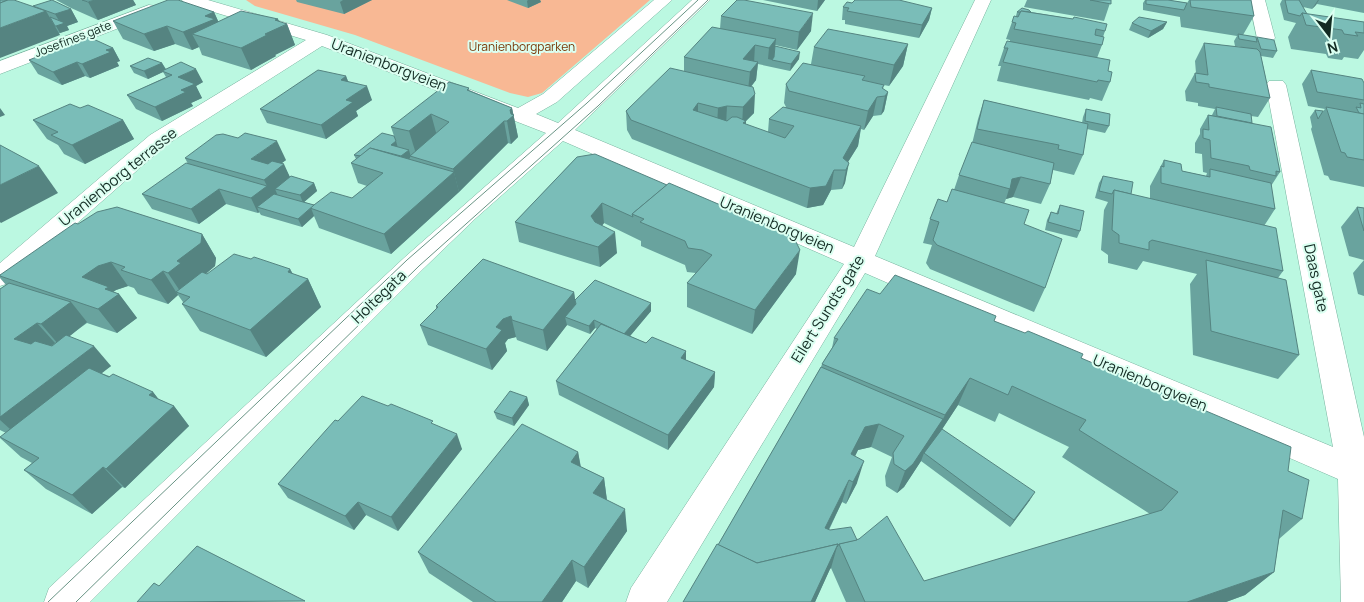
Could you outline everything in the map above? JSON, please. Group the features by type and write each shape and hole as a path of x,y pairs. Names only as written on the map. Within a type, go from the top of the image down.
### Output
{"street":[{"name":"Uranienborgveien","path":"190,0 321,39 520,115 1360,473"},
{"path":"520,115 550,98 664,0"},
{"name":"Holtegata","path":"63,602 414,263 560,132 702,0"},
{"name":"Eilert Sundts gate","path":"645,602 860,260 983,0"},
{"path":"1257,0 1266,38"},
{"name":"Josefines gate","path":"0,68 167,3"},
{"name":"Uranienborg terrasse","path":"0,277 158,140 321,39"},
{"name":"Daas gate","path":"1276,85 1360,473 1360,602"}],"green space":[{"name":"Uranienborgparken","path":"246,0 650,0 542,93 528,97 510,93 355,35 255,6"}],"building":[{"path":"14,0 46,11 0,28 0,3"},
{"path":"52,0 71,9 55,14 33,6"},
{"path":"168,0 178,0 214,12 205,16 215,19 183,32 167,26 144,34 113,21"},
{"path":"737,0 813,13 799,32 721,16"},
{"path":"855,0 899,0 932,8 922,25 847,11 849,8 843,7 847,2 852,3"},
{"path":"1090,0 1111,0 1111,4"},
{"path":"1146,0 1168,0 1187,3 1184,10 1146,4"},
{"path":"1190,0 1251,0 1254,16 1191,7"},
{"path":"1285,0 1299,0 1307,14 1302,13 1300,16 1288,13"},
{"path":"1022,8 1029,10 1031,12 1017,12"},
{"path":"241,11 278,19 275,20 287,24 241,48 192,34"},
{"path":"1021,11 1073,19 1074,17 1107,24 1105,31 1096,29 1095,35 1104,37 1102,45 1014,29 1016,23 1012,22 1014,16 1018,17"},
{"path":"1302,13 1364,22 1364,33 1355,32 1358,36 1344,34 1342,30 1306,25"},
{"path":"50,17 65,23 55,26"},
{"path":"1139,17 1167,22 1151,31 1132,23"},
{"path":"712,27 776,39 769,48 755,45 743,59 758,62 750,72 684,57"},
{"path":"828,29 908,44 894,65 814,47"},
{"path":"1238,34 1256,37 1257,42 1239,39"},
{"path":"89,37 113,48 106,50 111,52 82,64 77,62 53,72 29,60 74,42"},
{"path":"1257,37 1274,40 1277,51 1261,49"},
{"path":"1007,41 1110,60 1108,71 1112,72 1110,82 1098,80 1097,82 1003,62 1008,48 1004,48"},
{"path":"1204,43 1257,49 1260,52 1270,98 1209,87 1209,84 1196,82 1195,73 1208,75"},
{"path":"775,46 800,52 791,64 772,60"},
{"path":"148,58 162,63 144,71 130,66"},
{"path":"181,62 196,69 178,77 195,84 181,90 186,92 155,107 127,95 172,75 162,71"},
{"path":"803,63 865,76 862,80 884,85 882,88 888,92 885,96 877,97 868,111 789,91 786,84"},
{"path":"670,68 753,87 755,94 743,107 727,106 718,108 698,103 693,110 727,121 732,117 737,117 746,121 743,123 785,138 794,126 769,119 783,107 861,126 843,158 849,163 846,170 834,170 826,186 810,188 631,120 626,111"},
{"path":"318,70 346,76 341,80 367,86 346,100 353,102 321,125 260,109"},
{"path":"1311,70 1362,79 1364,83 1364,100 1317,92"},
{"path":"449,82 469,88 467,90 512,108 510,110 511,114 514,115 507,121 504,121 453,169 410,156 449,122 431,114 409,131 391,127"},
{"path":"984,100 1088,124 1083,155 1058,149 1059,145 977,129"},
{"path":"1360,103 1364,104 1364,114 1359,113 1356,107 1361,108"},
{"path":"70,104 80,108 88,105 123,120 72,145 51,135 58,132 33,120"},
{"path":"1216,107 1251,114 1252,123 1217,116"},
{"path":"1326,107 1364,114 1364,160 1347,157 1345,153 1341,152"},
{"path":"1086,109 1110,114 1109,126 1085,121"},
{"path":"1315,110 1323,111 1318,119"},
{"path":"1208,115 1271,127 1280,172 1276,171 1276,176 1250,170 1249,166 1211,158 1210,140 1203,138 1203,129 1209,130"},
{"path":"245,133 277,141 251,159 268,164 272,161 284,164 264,180 185,158 216,135 223,134 238,138"},
{"path":"382,133 394,136 396,141 391,145 409,150 401,156 370,148 361,156 354,155"},
{"path":"972,142 1054,163 1050,184 1021,177 1012,179 1010,189 959,175"},
{"path":"0,145 39,166 0,185"},
{"path":"370,148 454,172 384,234 310,208 331,192 352,198 383,173 351,163"},
{"path":"595,154 667,185 632,214 633,217 602,203 591,216 595,222 615,232 598,247 515,222 577,157"},
{"path":"1164,160 1181,164 1182,171 1210,177 1210,169 1271,183 1275,209 1161,183 1161,166 1164,167"},
{"path":"186,163 267,186 251,198 219,189 191,209 142,194"},
{"path":"291,176 314,183 300,195 275,189"},
{"path":"1103,176 1133,182 1131,194 1114,190 1112,194 1099,191"},
{"path":"669,183 793,236 800,250 755,310 687,283 712,255 702,250 688,248 685,241 640,222 644,219 632,214"},
{"path":"952,189 1029,210 1024,224 1062,239 1045,288 937,245 933,240 939,222 930,219 938,199 947,202"},
{"path":"1114,190 1276,228 1283,271 1152,240 1149,242 1149,250 1119,243 1119,235 1112,230"},
{"path":"274,194 314,205 298,219 257,207"},
{"path":"1060,205 1084,211 1080,231 1048,222 1051,212 1058,214"},
{"path":"117,207 202,234 201,243 177,261 181,263 168,273 163,271 151,280 121,270 125,267 111,262 98,266 82,277 109,287 105,289 119,294 98,309 0,276 75,223 78,224 97,212"},
{"path":"1357,207 1364,208 1364,231"},
{"path":"234,254 251,259 254,257 290,269 288,272 308,279 250,330 182,304 190,297 176,292 202,272 207,274"},
{"path":"483,259 574,292 543,330 512,320 511,316 503,319 496,327 502,330 486,349 420,325 438,307 436,306"},
{"path":"1206,260 1286,280 1299,355 1211,331"},
{"path":"895,275 996,316 994,321 1025,333 1028,331 1083,354 1081,358 1291,447 1288,471 1309,480 1302,519 1283,510 1274,572 1187,602 865,602 839,544 859,539 887,516 924,581 1162,510 1178,492 1079,430 1086,420 1012,386 1008,395 970,378 945,415 822,364 838,339 834,338 867,289 880,294"},
{"path":"595,280 651,303 624,334 594,320 589,326 565,317 576,304 575,300"},
{"path":"9,283 71,302 41,324 37,323 14,339 31,344 35,341 52,346 66,335 94,346 0,417 0,289"},
{"path":"601,324 646,343 652,337 686,351 681,358 715,372 668,435 556,381"},
{"path":"821,367 943,419 913,464 905,471 894,464 893,453 904,436 879,424 865,427 851,454 864,461 853,482 849,480 825,528 830,530 851,527 857,540 839,544 837,547 838,544 757,563 718,545"},
{"path":"89,368 109,377 113,374 153,392 149,395 174,406 106,469 103,467 72,495 24,470 39,458 0,437"},
{"path":"510,391 527,397 512,418 494,412"},
{"path":"362,396 388,406 391,404 433,421 431,423 457,434 391,517 358,502 345,516 278,484 335,420 338,421"},
{"path":"522,424 578,452 571,462 604,478 593,493 625,509 584,567 572,560 542,602 496,602 418,552"},
{"path":"942,429 1035,492 1014,520 924,453"},
{"path":"717,544 757,563 838,544 811,602 683,602"},
{"path":"197,546 305,601 137,602 154,583 159,586"}],"tram line":[{"path":"48,602 407,260 587,103 698,0"},
{"path":"76,602 419,266 598,106 708,0"}]}
